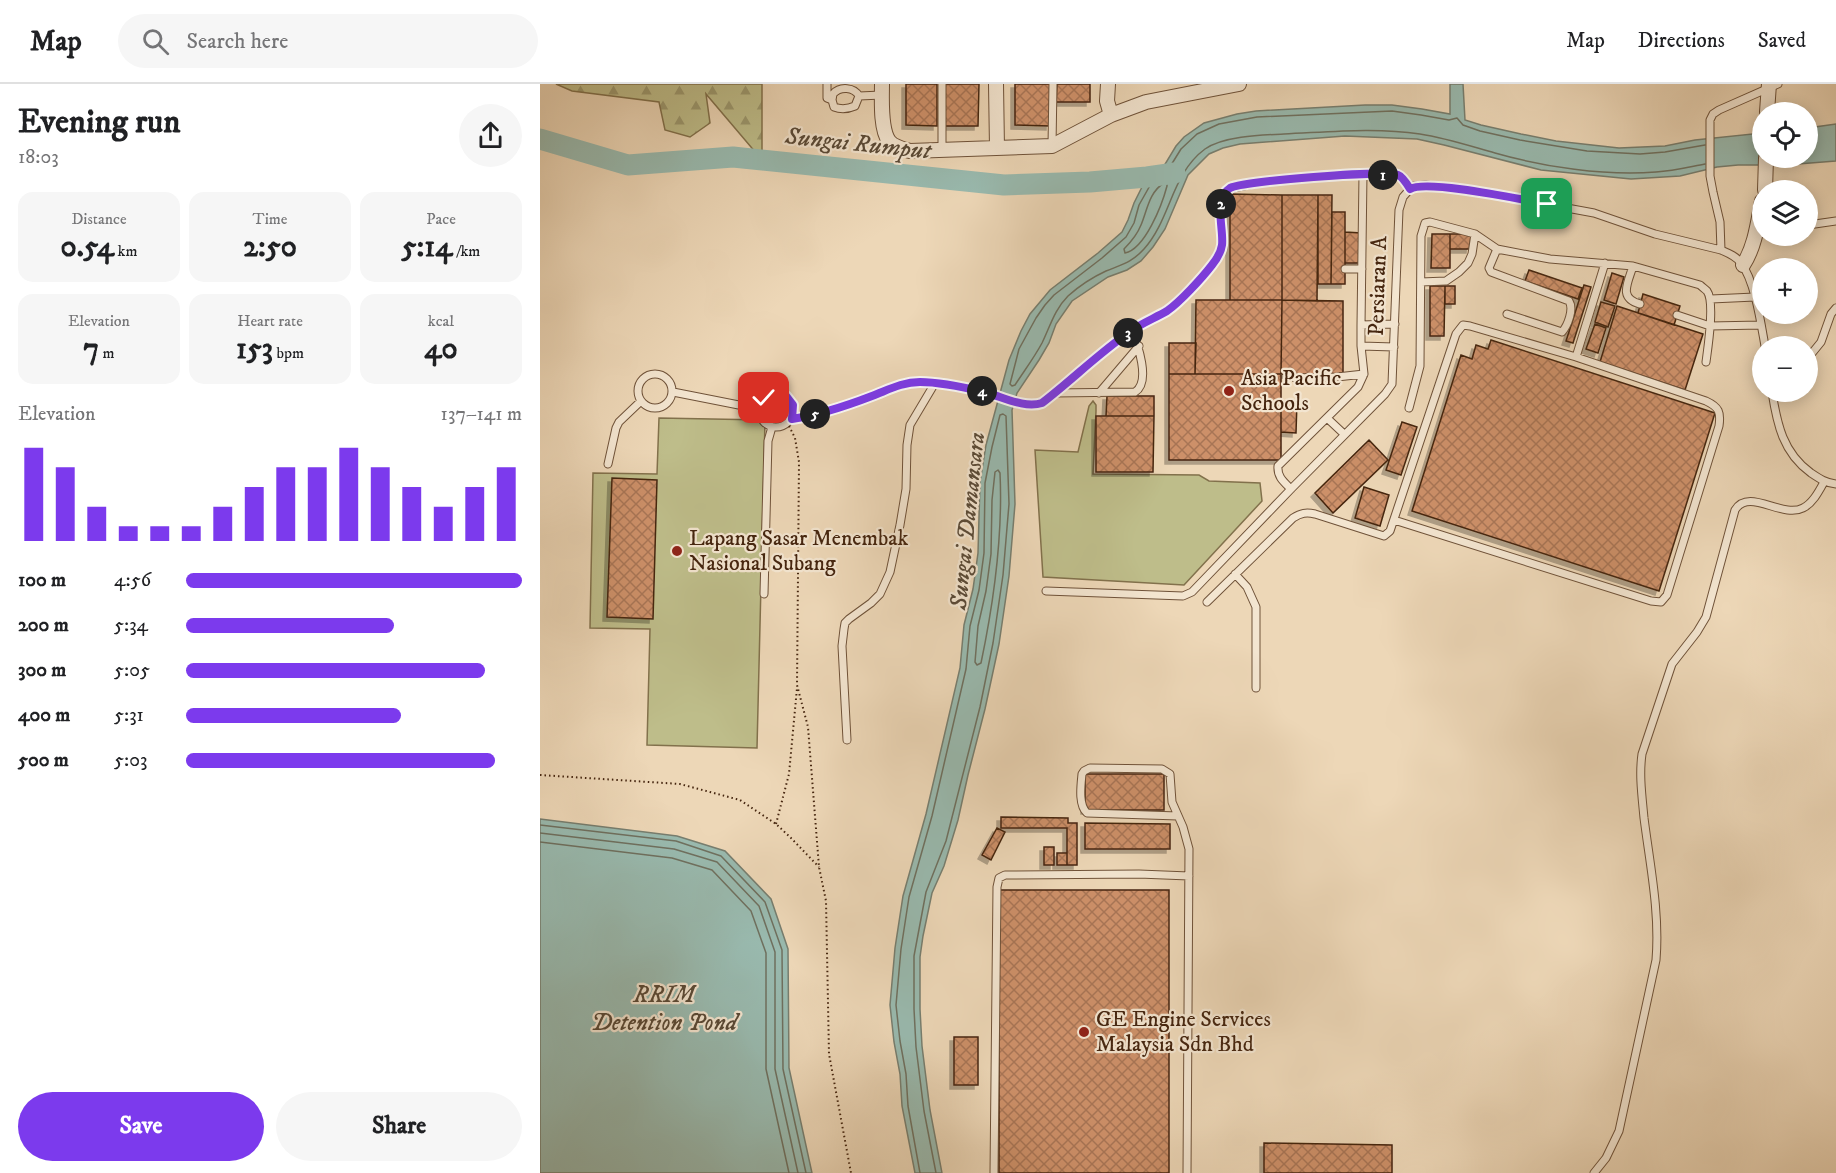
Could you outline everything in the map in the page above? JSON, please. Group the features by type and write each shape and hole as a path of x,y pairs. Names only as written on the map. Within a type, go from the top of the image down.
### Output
{"street":[{"path":"996,84 997,148"},
{"path":"1108,84 1107,101 1112,115"},
{"path":"882,89 884,127 889,141 910,151 1052,146 1112,115 1146,102 1239,84"},
{"path":"1769,102 1772,85"},
{"path":"1743,266 1754,246"}],"lane":[{"path":"827,84 827,98 832,100"},
{"path":"942,84 942,150"},
{"path":"1052,146 1053,84"},
{"path":"1721,250 1720,222 1710,176 1710,120 1713,114 1772,85"},
{"path":"840,89 852,90 859,96 857,104 850,108 834,107 833,94 840,89"},
{"path":"859,96 882,89"},
{"path":"1291,489 1279,477 1278,466 1358,387 1364,374 1360,325 1363,174"},
{"path":"789,421 793,405 790,399 780,393 768,394 759,409 762,421 772,427 842,406 894,386 918,382 985,392 1023,403 1036,405 1042,403 1131,330 1169,309 1206,273 1222,246 1221,202 1228,189 1269,181 1363,174 1398,175 1410,189 1414,186 1426,185 1485,193 1594,213 1655,234 1730,254 1740,261 1752,289"},
{"name":"Persiaran A","path":"1046,591 1183,596 1192,592 1385,394 1392,384 1399,210 1403,197 1410,189"},
{"path":"1818,224 1836,221"},
{"path":"1408,408 1420,366 1421,236 1425,223 1430,222 1475,234 1497,249 1550,259 1633,266 1700,285 1711,299 1706,362"},
{"path":"1421,282 1446,281 1459,272 1468,263 1472,254 1475,234"},
{"path":"1497,249 1489,268 1491,272 1572,304 1562,332 1507,314"},
{"path":"1576,357 1605,263"},
{"path":"1633,266 1626,290 1627,297 1631,302 1640,304"},
{"path":"1345,269 1362,268"},
{"path":"1711,299 1752,297"},
{"path":"1818,345 1831,314 1836,308"},
{"path":"1677,315 1710,326 1761,325 1763,336"},
{"path":"1360,325 1395,324"},
{"path":"1207,602 1299,514 1306,512 1316,514 1384,536 1390,531 1427,416 1459,328 1463,325 1576,357 1706,401 1717,406 1721,414 1667,595 1661,602 1651,601 1394,520"},
{"path":"1055,393 1135,392 1139,390 1142,385 1141,356 1131,330"},
{"path":"1099,393 1139,346"},
{"path":"1361,346 1394,347"},
{"path":"654,374 667,379 673,392 666,405 653,409 641,401 638,394 641,381 654,374"},
{"path":"1295,378 1364,374"},
{"path":"847,740 842,646 845,623 880,594 890,572 906,489 910,425 935,383"},
{"path":"673,392 759,409"},
{"path":"608,464 619,422 641,401"},
{"path":"1774,402 1781,433 1790,453 1800,465 1824,482 1836,484"},
{"path":"1327,418 1344,434"},
{"path":"764,594 768,441 772,427"},
{"path":"1594,1173 1606,1158 1619,1131 1656,960 1658,935 1640,767 1642,754 1672,663 1706,617 1738,505 1751,501 1794,511 1810,503 1824,482"},
{"path":"1235,574 1246,587 1256,607 1256,688"},
{"path":"1178,816 1087,813 1082,805 1082,774 1090,768 1166,769 1170,774 1172,802 1188,839 1187,1173"},
{"path":"994,1173 999,878 1005,875 1189,876"}],"path":[{"path":"776,824 789,774 797,685 799,462 795,438 789,421"},
{"path":"797,685 808,727 819,867 826,901 829,1054 851,1173"},
{"path":"540,775 680,784 740,800 776,824 819,867"}],"green space":[{"path":"556,84 762,84 762,160 706,94 710,123 690,137 665,130 659,102 572,91"},
{"path":"1093,401 1096,411 1093,474 1199,475 1209,481 1260,483 1262,501 1184,585 1043,577 1035,450 1078,452 1089,406"},
{"name":"Lapang Sasar Menembak Nasional Subang","path":"659,418 765,420 757,748 647,745 650,629 590,628 593,473 657,474"}],"water":[{"path":"1450,84 1463,84 1465,120 1481,125 1556,141 1619,148 1665,146 1695,140 1752,134 1752,165 1717,167 1680,176 1631,179 1541,170 1417,139 1345,136 1240,144 1209,154 1188,175 1165,229 1141,261 1127,270 1108,277 1072,301 1056,324 1039,360 1017,393 1012,410 1015,504 1009,576 999,644 958,820 944,866 932,893 920,957 922,1046 930,1110 942,1173 915,1173 902,1106 890,1005 895,948 903,896 926,814 960,668 964,625 973,589 978,553 980,482 986,445 1009,360 1021,331 1030,314 1050,290 1122,232 1147,177 1164,166 1184,137 1204,123 1256,111 1365,105 1392,105 1450,114"},
{"path":"1836,124 1836,161 1818,162 1818,127"},
{"name":"RRIM Detention Pond","path":"540,819 677,836 725,851 771,899 788,949 789,1068 812,1173 540,1173"}],"building":[{"path":"906,84 937,84 937,126 906,125"},
{"path":"944,84 979,84 978,126 943,126"},
{"path":"1015,84 1051,84 1050,126 1015,125"},
{"path":"1057,84 1090,84 1090,102 1056,102"},
{"path":"1230,194 1282,195 1282,300 1230,300"},
{"path":"1282,195 1318,195 1317,301 1282,300"},
{"path":"1318,195 1332,195 1331,284 1318,284"},
{"path":"1332,212 1345,212 1345,284 1331,284"},
{"path":"1345,232 1361,233 1360,263 1345,263"},
{"path":"1432,234 1450,234 1450,268 1431,268"},
{"path":"1450,234 1471,234 1470,249 1450,249"},
{"path":"1529,270 1582,288 1578,299 1525,281"},
{"path":"1612,273 1624,277 1616,304 1604,300"},
{"path":"1584,285 1591,287 1573,343 1566,341"},
{"path":"1430,286 1445,286 1444,336 1430,336"},
{"path":"1445,286 1455,286 1455,304 1445,304"},
{"path":"1643,294 1680,306 1674,325 1638,313"},
{"path":"1196,300 1282,300 1281,374 1195,374"},
{"path":"1282,300 1343,301 1343,375 1281,374"},
{"path":"1601,302 1615,306 1608,327 1595,322"},
{"path":"1617,306 1703,334 1685,390 1600,362"},
{"path":"1595,324 1606,328 1598,353 1586,349"},
{"path":"1491,340 1715,413 1659,591 1412,511 1461,355 1472,359 1476,345 1488,349"},
{"path":"1169,343 1196,343 1195,374 1169,374"},
{"path":"1169,374 1281,374 1281,460 1169,460"},
{"path":"1107,396 1154,396 1154,416 1106,416"},
{"path":"1281,401 1297,401 1296,433 1281,432"},
{"path":"1096,416 1154,416 1153,472 1096,472"},
{"path":"1402,422 1417,427 1401,475 1386,470"},
{"path":"1369,440 1388,460 1333,513 1315,493"},
{"path":"612,478 657,480 653,619 607,617"},
{"path":"1364,487 1389,495 1380,526 1355,518"},
{"path":"1085,774 1164,774 1164,810 1085,810"},
{"path":"1001,817 1068,818 1068,823 1077,823 1077,865 1067,865 1067,828 1001,828"},
{"path":"1085,823 1170,824 1170,849 1085,849"},
{"path":"997,828 1005,832 991,860 982,855"},
{"path":"1044,847 1054,847 1054,865 1044,865"},
{"path":"1057,853 1067,853 1067,865 1057,865"},
{"name":"GE Engine Services Malaysia Sdn Bhd","path":"999,890 1169,890 1169,1173 999,1173"},
{"path":"954,1037 978,1037 978,1085 954,1085"},
{"path":"1264,1143 1392,1145 1392,1173 1264,1173"}],"waterway":[{"name":"Sungai Rumput","path":"540,139 628,165 733,157 1004,185 1090,182 1175,173"}],"place":[{"name":"Asia Pacific Schools","path":"1229,391"},
{"name":"Lapang Sasar Menembak Nasional Subang","path":"677,551"},
{"name":"GE Engine Services Malaysia Sdn Bhd","path":"1084,1032"}],"route":[{"path":"764,398 768,394 780,393 790,399 794,411 792,419 842,406 894,386 918,382 945,384 985,392 1032,405 1042,403 1131,330 1169,309 1206,273 1222,246 1221,202 1228,189 1234,187 1316,177 1363,174 1398,175 1410,189 1414,186 1426,185 1547,204"}],"water label":[{"name":"Sungai Damansara","path":"968,521"}]}
